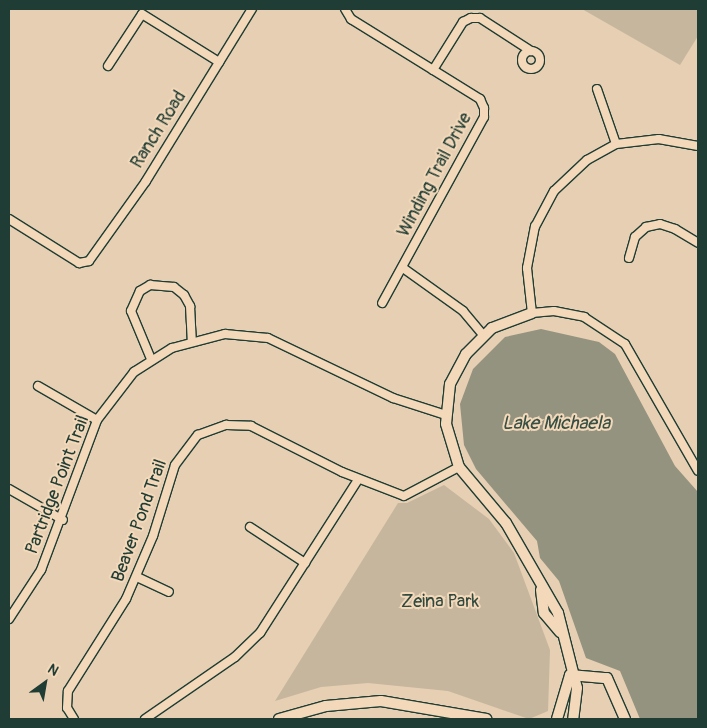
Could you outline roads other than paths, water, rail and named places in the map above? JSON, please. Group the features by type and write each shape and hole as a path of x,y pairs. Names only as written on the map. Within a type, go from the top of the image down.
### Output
{"street":[{"name":"Ranch Road","path":"9,219 85,263 146,181 252,9"},
{"name":"Winding Trail Drive","path":"345,9 352,19 480,99 484,117 447,178 403,268 382,303"},
{"path":"108,66 142,14 219,62"},
{"path":"433,70 463,22 471,18 480,18 531,51"},
{"path":"597,89 616,144"},
{"path":"532,313 527,268 536,226 568,175 616,144 659,139 698,146"},
{"path":"629,258 635,237 646,227 660,224 676,229 698,243"},
{"path":"403,268 462,311 483,335"},
{"path":"152,359 131,312 137,296 150,285 168,285 184,295 190,306 192,340"},
{"path":"574,719 577,688 570,674 560,632 558,613 541,590 506,524 459,467 450,444 446,415 456,368 483,335 532,313 576,315 620,339 638,361 664,417 698,471"},
{"name":"Partridge Point Trail","path":"9,619 41,570 63,520 97,420 118,387 152,359 192,340 225,334 275,340 386,395 446,415"},
{"path":"38,386 97,420"},
{"name":"Beaver Pond Trail","path":"74,719 67,708 68,691 137,577 179,456 208,430 226,425 251,426 358,480 408,496 459,467"},
{"path":"145,719 248,645 305,563 358,480"},
{"path":"9,489 63,520"},
{"path":"250,528 305,563"},
{"path":"137,577 169,592"},
{"path":"9,603 17,608"},
{"path":"558,719 570,674"},
{"path":"570,674 596,674 609,680 625,719"},
{"path":"279,719 359,702 444,709 486,719"},
{"path":"444,709 471,719"}],"water":[{"name":"Lake Michaela","path":"541,329 599,342 615,354 675,466 698,492 698,719 640,719 620,671 586,658 559,581 540,558 537,541 476,469 464,445 460,404 473,369 505,337"}],"park label":[{"name":"Zeina Park","path":"440,602"}]}
